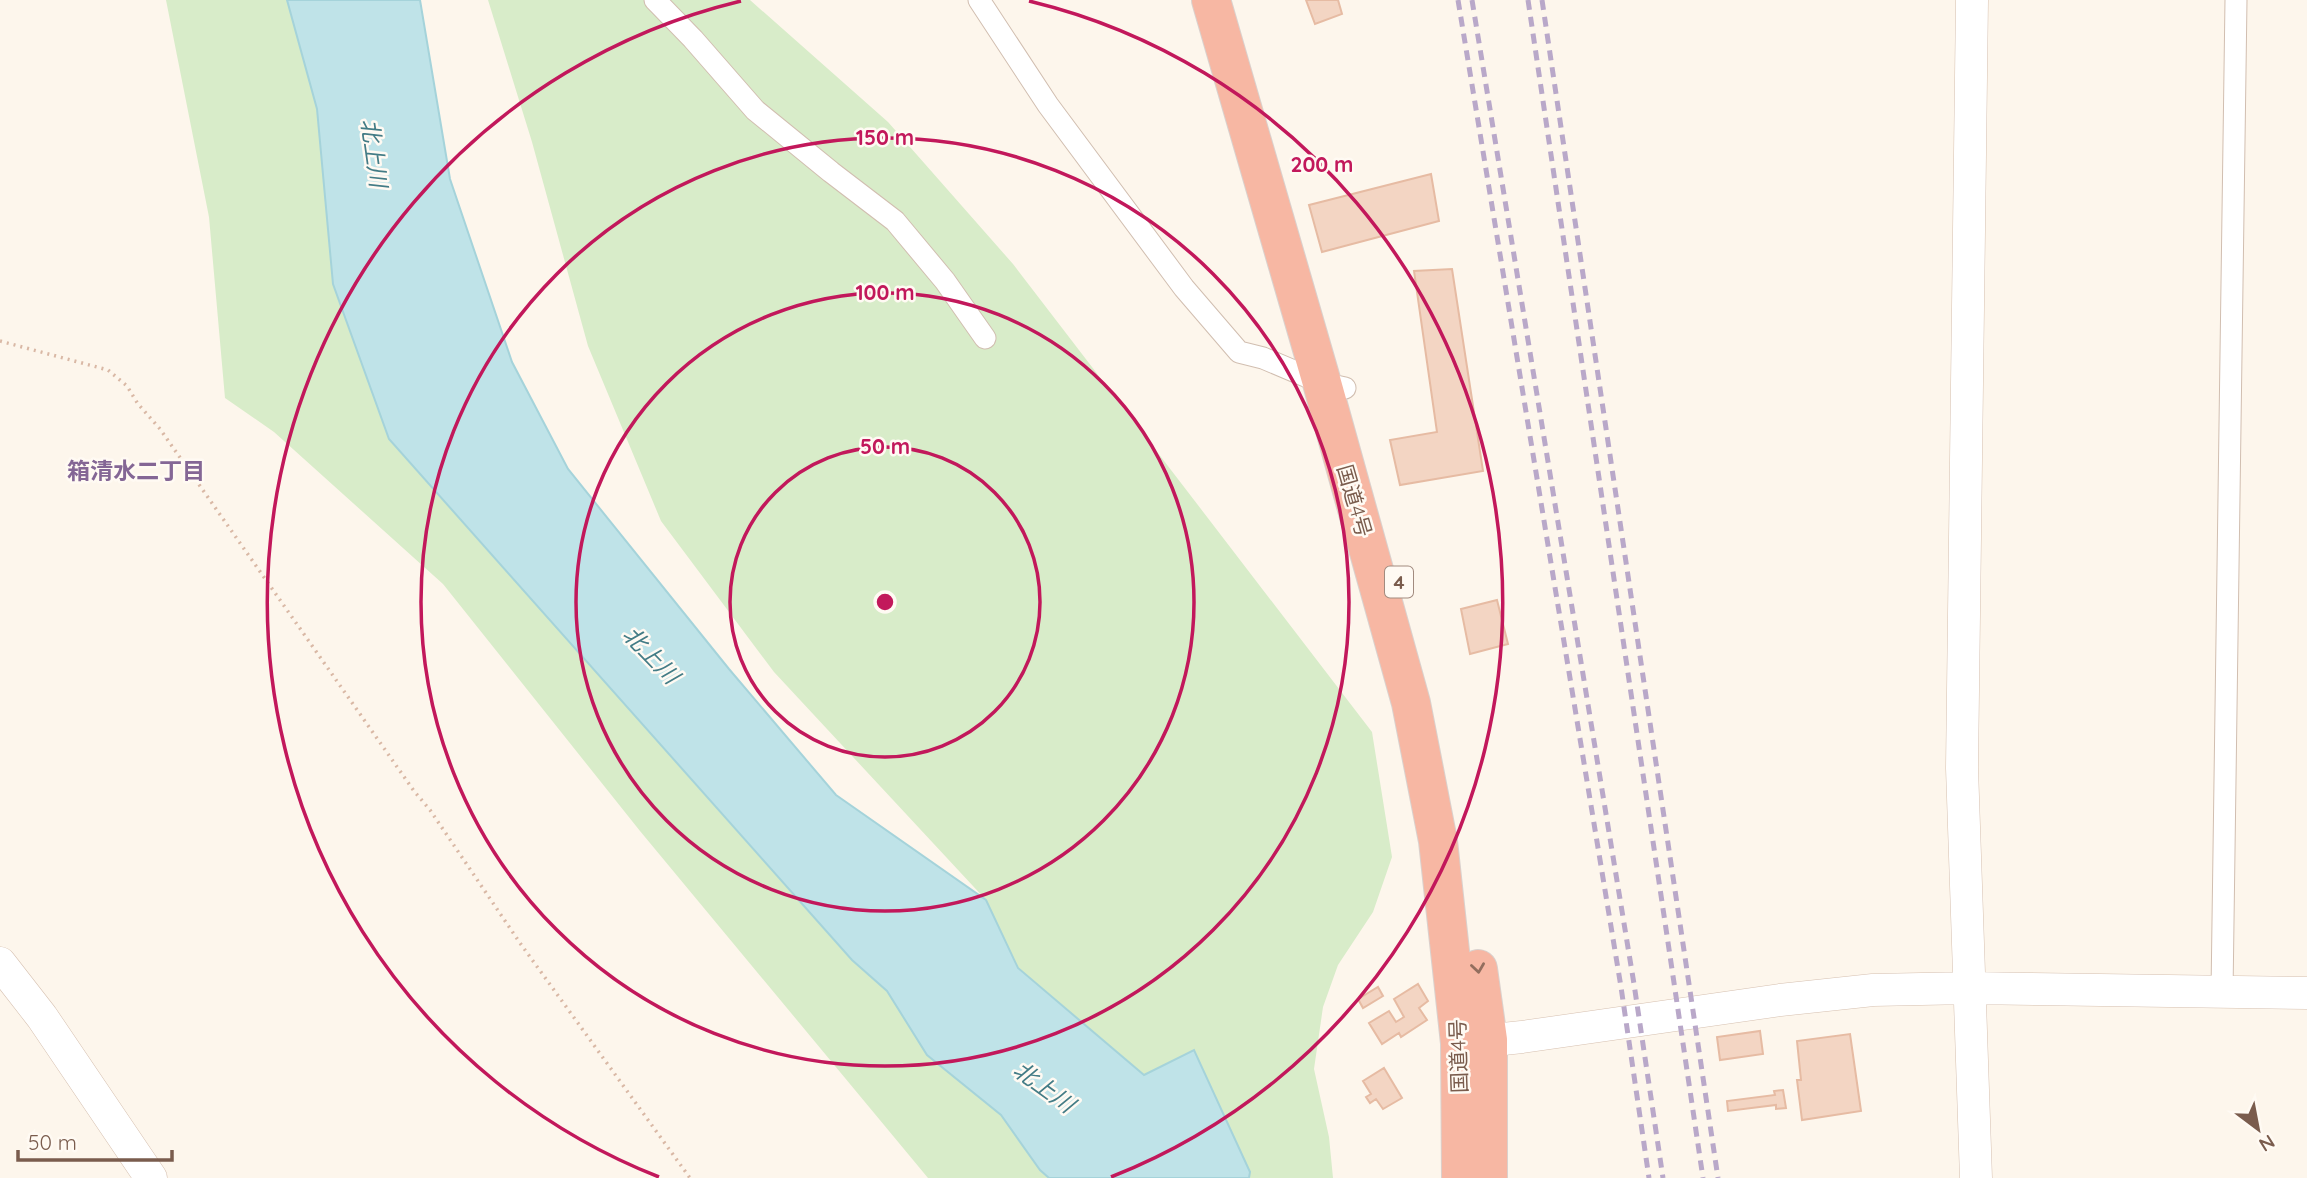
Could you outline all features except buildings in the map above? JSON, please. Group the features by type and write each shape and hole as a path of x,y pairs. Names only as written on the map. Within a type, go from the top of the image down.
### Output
{"highway":[{"name":"国道4号","path":"1211,0 1432,700 1458,831 1474,1042 1488,1178"},
{"name":"国道4号","path":"1236,0 1333,386"},
{"name":"国道4号","path":"1461,1178 1474,1042"}],"street":[{"path":"655,0 755,110 895,220 945,281 985,338"},
{"path":"979,0 1048,105 1176,278 1239,352 1263,358 1333,386"},
{"path":"1972,0 1962,768 1976,1178"},
{"path":"2222,993 2236,0"},
{"path":"0,963 42,1017 151,1178"},
{"path":"1474,1042 1780,1000 1873,990 1969,988 2307,993"}],"path":[{"path":"0,341 108,370 127,386 430,810 520,943 690,1178"}],"green space":[{"path":"166,0 287,0 317,109 333,284 389,439 852,960 887,991 927,1055 1001,1115 1040,1170 1049,1178 928,1178 640,831 443,584 274,432 225,398 209,217"},
{"path":"488,0 750,0 888,122 1013,264 1372,732 1392,857 1373,912 1338,965 1323,1007 1314,1069 1329,1137 1333,1178 1249,1178 1250,1172 1144,1075 1018,968 986,900 774,672 661,521 588,346 532,142"}],"water":[{"name":"北上川","path":"287,0 420,0 450,179 512,362 568,469 729,669 836,795 986,900 1018,968 1144,1075 1194,1050 1250,1172 1249,1178 1049,1178 1040,1170 1001,1115 927,1055 887,991 852,960 389,439 333,284 317,109"}],"railway":[{"path":"1458,0 1621,987 1649,1178"},
{"path":"1472,0 1634,984 1663,1178"},
{"path":"1528,0 1703,1178"},
{"path":"1542,0 1718,1178"}],"district":[{"name":"箱清水二丁目","path":"136,471"}]}
